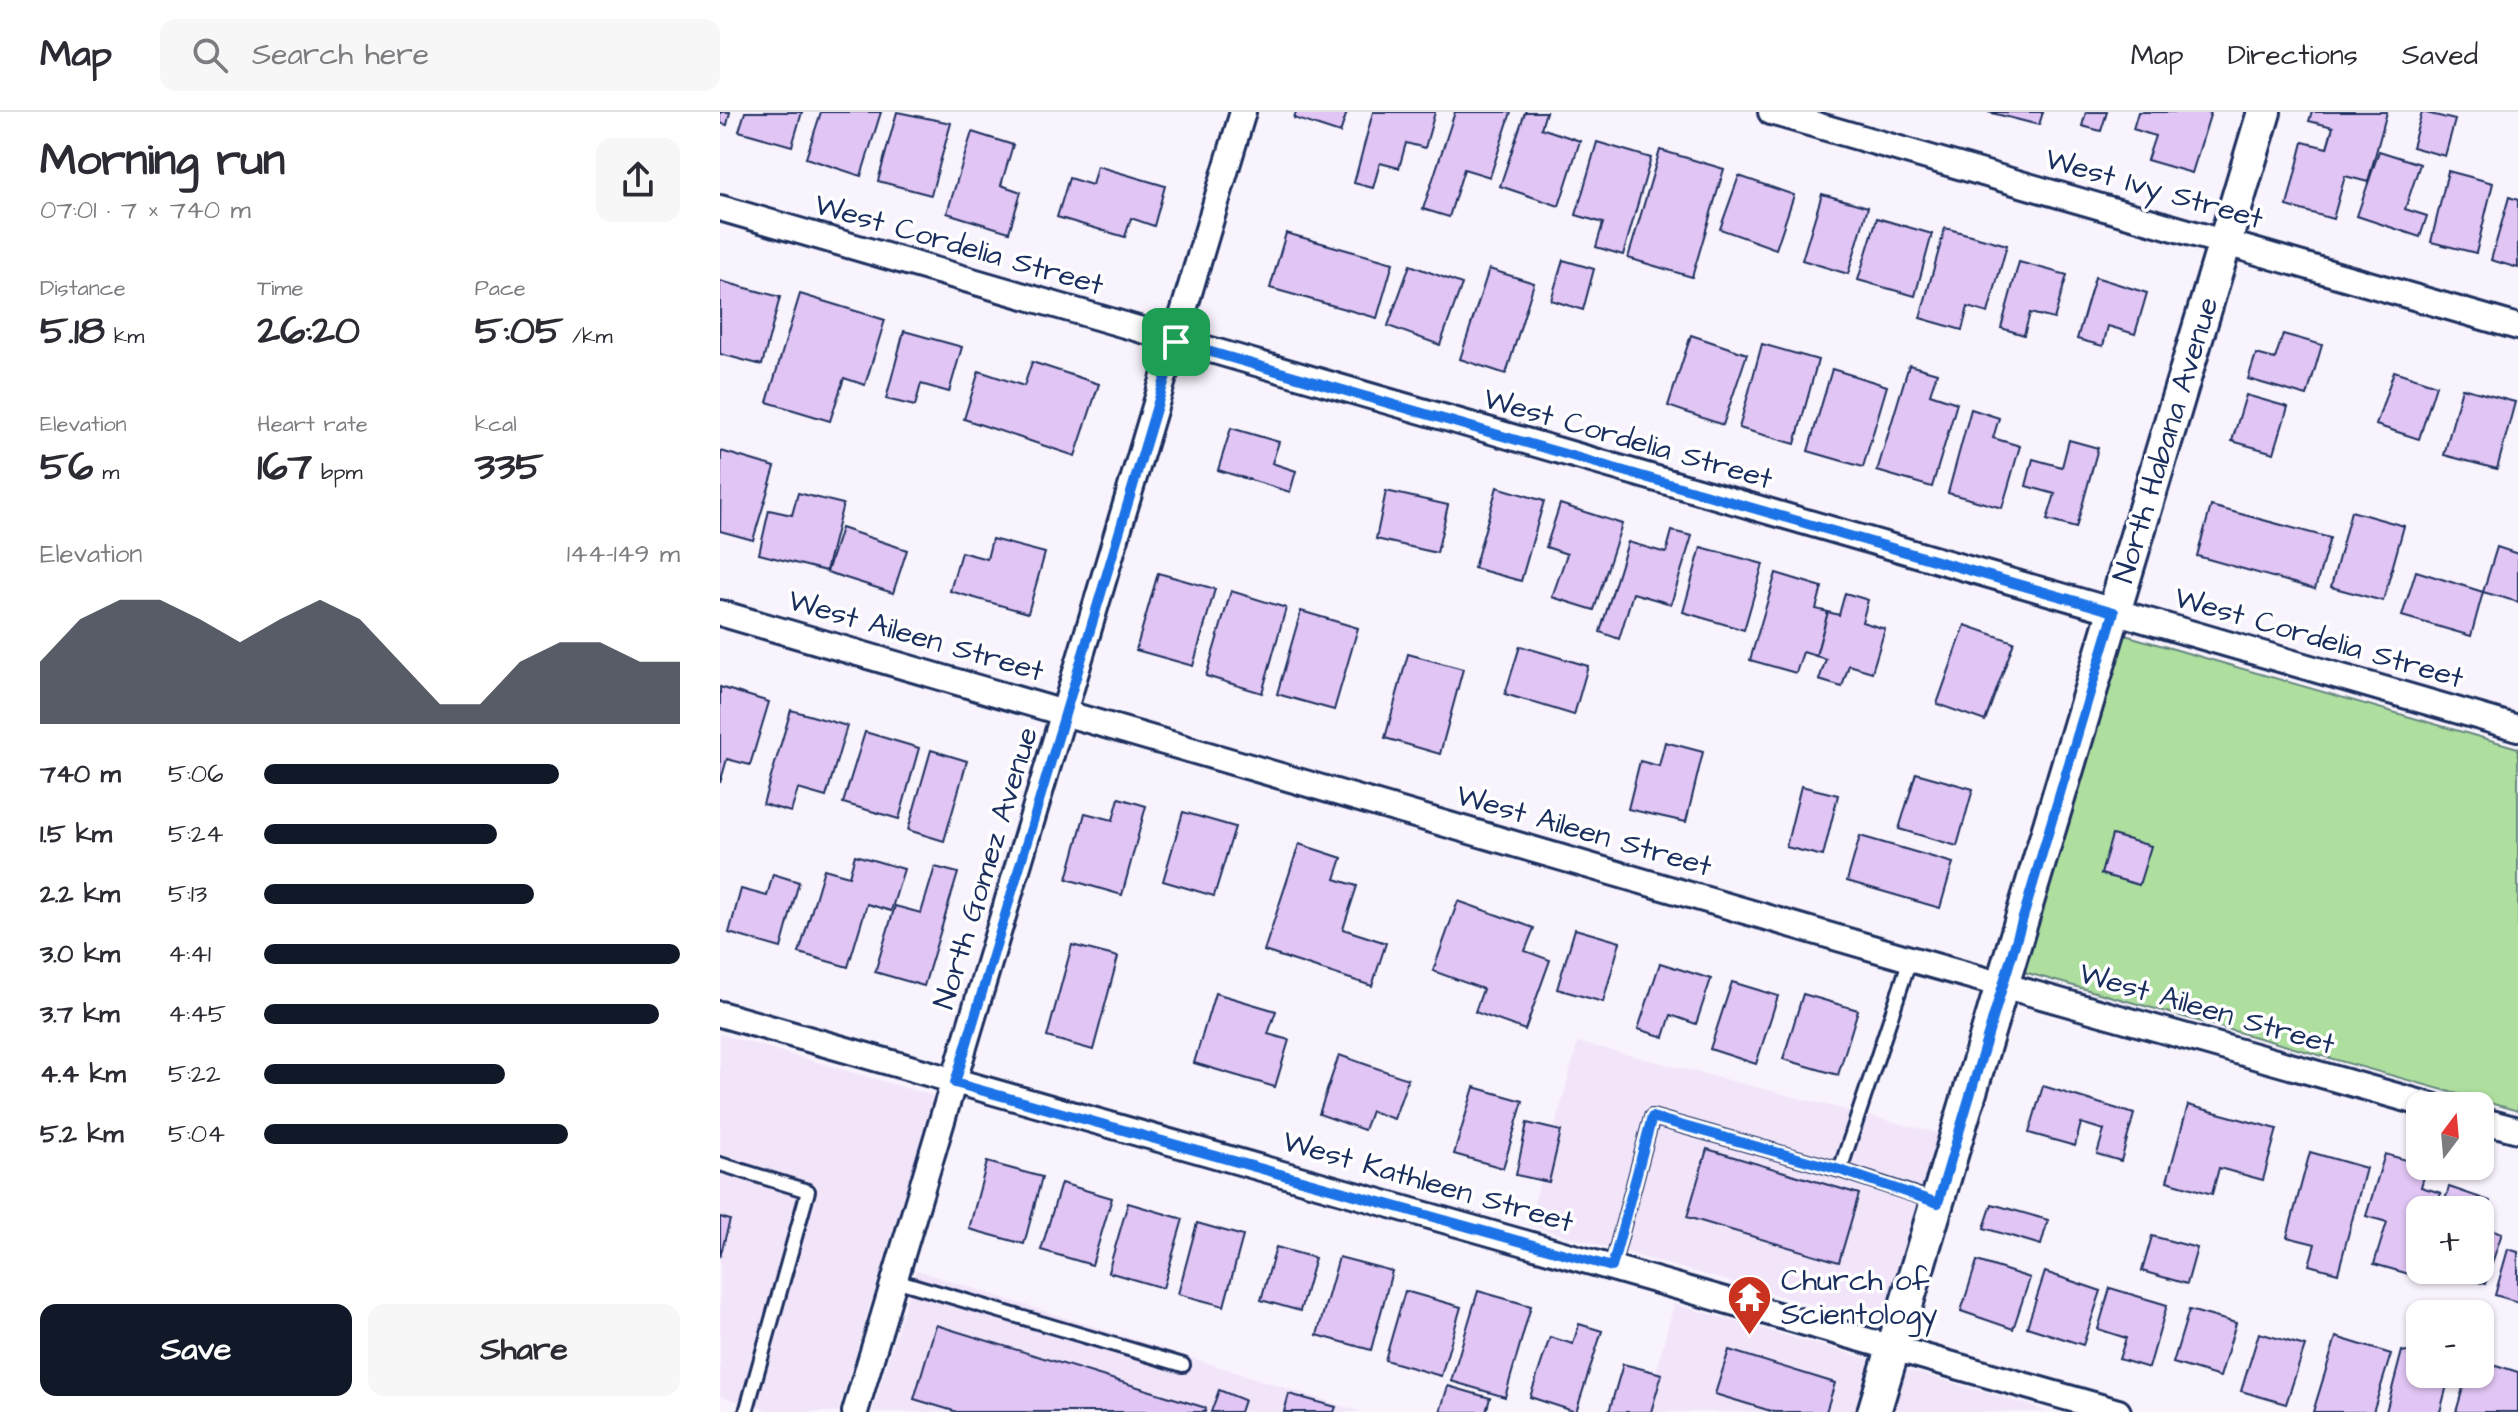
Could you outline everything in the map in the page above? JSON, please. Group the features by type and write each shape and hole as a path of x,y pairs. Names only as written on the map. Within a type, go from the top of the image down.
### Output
{"street":[{"name":"North Gomez Avenue","path":"855,1412 1243,112"},
{"name":"West Ivy Street","path":"1771,112 2518,327"},
{"name":"North Habana Avenue","path":"1874,1412 2264,112"},
{"name":"West Cordelia Street","path":"720,208 2518,728"},
{"name":"West Aileen Street","path":"720,613 1910,959 2406,1099"},
{"name":"West Kathleen Street","path":"720,1014 2118,1412"},
{"path":"2494,1124 2518,1130"}],"lane":[{"path":"1840,1170 1910,959"},
{"path":"1612,1267 1652,1117 1840,1170 1938,1203"},
{"path":"720,1164 808,1191 746,1412"},
{"path":"895,1280 1183,1365"}],"shaded area":[{"path":"720,1034 934,1096 838,1412 773,1412 720,1396"},
{"path":"1578,1042 1941,1134 1884,1325 1528,1225"},
{"path":"916,1270 1361,1412 872,1412"},
{"path":"1674,1304 1873,1360 1858,1412 1645,1412"},
{"path":"1905,1369 2033,1406 2046,1412 1892,1412"}],"green space":[{"path":"2125,635 2518,748 2518,1111 2494,1104 2494,1092 2450,1092 2024,972"}],"building":[{"path":"720,112 730,112 727,125 720,123"},
{"path":"745,112 802,112 792,146 739,131"},
{"path":"821,112 881,112 861,176 806,158"},
{"path":"897,112 951,123 931,195 878,181"},
{"path":"1296,112 1347,112 1340,133 1294,118"},
{"path":"1373,112 1435,112 1425,148 1406,143 1399,168 1380,163 1373,188 1354,183"},
{"path":"1455,112 1511,112 1490,177 1464,169 1449,217 1423,209"},
{"path":"1525,112 1546,112 1541,128 1580,141 1559,206 1500,186"},
{"path":"1988,112 2043,112 2039,125"},
{"path":"2086,112 2107,112 2101,131 2082,126"},
{"path":"2138,112 2211,112 2192,173 2147,160 2155,136 2133,129"},
{"path":"2312,112 2387,112 2368,182 2345,176 2333,219 2287,206 2303,142 2327,148 2333,127 2309,121"},
{"path":"2422,112 2455,120 2445,156 2412,147"},
{"path":"972,132 1013,145 1001,185 1021,192 1009,232 947,213"},
{"path":"1597,142 1651,158 1623,255 1596,247 1603,223 1576,215"},
{"path":"1660,150 1724,169 1692,277 1628,258"},
{"path":"2379,151 2420,164 2405,209 2427,216 2420,237 2357,216"},
{"path":"1097,166 1165,186 1154,226 1131,218 1125,237 1057,217 1069,178 1092,185"},
{"path":"2448,171 2493,183 2476,253 2431,242"},
{"path":"1739,176 1794,195 1776,249 1720,229"},
{"path":"1822,194 1868,207 1848,274 1802,260"},
{"path":"2509,197 2518,200 2518,268 2491,260"},
{"path":"1877,218 1932,234 1915,296 1858,280"},
{"path":"1945,228 2007,245 1988,313 1968,307 1962,330 1920,318"},
{"path":"1286,233 1393,263 1377,318 1270,288"},
{"path":"1563,260 1594,269 1583,310 1551,300"},
{"path":"2019,262 2067,275 2054,319 2030,313 2024,335 2001,328"},
{"path":"1410,265 1462,284 1440,345 1388,326"},
{"path":"1489,269 1534,283 1506,374 1460,359"},
{"path":"2095,277 2147,293 2135,334 2108,326 2103,346 2077,339"},
{"path":"720,281 780,297 762,365 720,354"},
{"path":"800,294 885,320 865,385 844,378 830,421 767,402"},
{"path":"904,331 962,347 949,392 921,384 915,406 886,399"},
{"path":"2283,334 2322,345 2307,396 2248,379 2256,354 2275,359"},
{"path":"1691,335 1747,354 1723,425 1668,406"},
{"path":"1762,344 1818,360 1795,444 1739,428"},
{"path":"1032,362 1099,384 1075,456 964,419 979,371 1024,386"},
{"path":"1909,365 1937,373 1930,394 1957,403 1932,487 1877,471"},
{"path":"1832,369 1887,386 1863,467 1808,451"},
{"path":"2394,371 2436,385 2419,439 2376,425"},
{"path":"2462,388 2515,402 2497,469 2444,455"},
{"path":"2246,395 2288,407 2274,453 2232,441"},
{"path":"1971,409 1999,418 1993,438 2020,446 2002,508 1948,493"},
{"path":"1231,428 1279,442 1272,463 1296,471 1290,492 1218,470"},
{"path":"2069,440 2098,448 2076,528 2047,520 2055,494 2026,486 2033,459 2062,467"},
{"path":"721,451 775,467 753,540 720,531"},
{"path":"1497,487 1544,501 1521,581 1474,568"},
{"path":"1386,491 1448,505 1437,553 1376,539"},
{"path":"798,493 843,504 826,571 759,554 769,510 792,515"},
{"path":"1560,504 1622,524 1594,610 1552,597 1567,554 1546,547"},
{"path":"2211,506 2330,538 2315,589 2197,556"},
{"path":"2351,511 2404,526 2383,601 2331,587"},
{"path":"841,528 907,550 893,593 827,572"},
{"path":"1672,531 1692,536 1671,604 1633,593 1619,639 1600,632 1628,542 1666,553"},
{"path":"992,539 1045,553 1028,613 950,591 961,552 987,559"},
{"path":"1701,547 1763,564 1744,630 1683,612"},
{"path":"2497,547 2518,554 2518,602 2483,592"},
{"path":"2416,571 2483,592 2471,636 2402,616"},
{"path":"1158,573 1215,589 1193,666 1136,650"},
{"path":"1776,573 1822,587 1816,609 1828,612 1816,656 1803,652 1796,673 1750,660"},
{"path":"1231,591 1286,608 1262,693 1206,676"},
{"path":"1845,593 1868,600 1862,622 1885,629 1872,672 1849,665 1842,687 1819,680 1826,659 1816,656 1828,612 1839,615"},
{"path":"1301,611 1358,628 1334,710 1277,694"},
{"path":"1965,625 2014,642 1985,721 1937,704"},
{"path":"1520,646 1588,666 1574,715 1505,694"},
{"path":"1408,654 1463,669 1440,754 1385,738"},
{"path":"720,687 769,702 750,765 727,759 720,783"},
{"path":"791,710 847,726 826,797 798,789 791,812 763,804"},
{"path":"865,732 919,748 899,819 843,803"},
{"path":"1665,742 1703,752 1686,822 1628,809 1640,761 1659,766"},
{"path":"931,750 967,761 944,841 908,830"},
{"path":"1916,773 1973,789 1957,846 1899,829"},
{"path":"1801,786 1838,795 1823,856 1786,847"},
{"path":"1119,798 1146,806 1122,895 1067,879 1085,813 1113,820"},
{"path":"1183,812 1235,827 1214,896 1163,881"},
{"path":"2112,835 2151,846 2139,885 2101,874"},
{"path":"1860,836 1953,863 1940,908 1847,881"},
{"path":"1299,844 1342,858 1335,879 1357,886 1343,929 1386,943 1372,986 1264,951"},
{"path":"855,855 904,869 891,911 867,904 848,967 799,953 824,869 849,876"},
{"path":"935,867 958,873 924,986 875,972 895,906 921,913"},
{"path":"773,874 799,882 781,948 729,933 741,889 767,896"},
{"path":"1458,901 1534,928 1525,951 1550,960 1525,1030 1475,1012 1483,989 1433,971"},
{"path":"1575,929 1620,942 1603,1002 1557,989"},
{"path":"1072,945 1118,957 1093,1050 1047,1037"},
{"path":"1660,963 1711,979 1696,1024 1671,1015 1664,1037 1638,1029"},
{"path":"1732,982 1778,996 1756,1064 1710,1049"},
{"path":"1215,993 1276,1011 1268,1034 1289,1040 1275,1087 1194,1063"},
{"path":"1803,994 1858,1010 1838,1075 1783,1059"},
{"path":"1339,1055 1408,1079 1394,1119 1371,1111 1364,1130 1319,1114"},
{"path":"2043,1086 2134,1114 2121,1161 2097,1154 2104,1130 2081,1123 2075,1146 2029,1133"},
{"path":"1474,1087 1523,1101 1503,1168 1454,1154"},
{"path":"2188,1105 2277,1129 2263,1180 2219,1168 2212,1194 2167,1181"},
{"path":"1527,1123 1561,1131 1549,1182 1516,1175"},
{"path":"1707,1149 1859,1194 1839,1262 1687,1217"},
{"path":"2310,1152 2366,1168 2338,1273 2309,1265 2315,1244 2287,1237"},
{"path":"2385,1154 2406,1160 2406,1180 2423,1180 2421,1187 2441,1193 2440,1196 2406,1196 2406,1273 2374,1264 2387,1222 2366,1216"},
{"path":"987,1162 1042,1177 1024,1244 969,1229"},
{"path":"1061,1183 1112,1198 1092,1265 1041,1250"},
{"path":"2449,1187 2475,1196 2446,1196"},
{"path":"1128,1203 1183,1219 1163,1288 1108,1272"},
{"path":"1992,1204 2048,1220 2041,1245 1984,1228"},
{"path":"720,1217 730,1220 720,1257"},
{"path":"1197,1223 1243,1236 1224,1306 1178,1294"},
{"path":"2494,1230 2502,1233 2494,1257"},
{"path":"2152,1236 2197,1248 2187,1284 2142,1271"},
{"path":"1276,1247 1315,1258 1300,1311 1261,1300"},
{"path":"2508,1249 2518,1252 2518,1302 2495,1295"},
{"path":"1339,1257 1392,1271 1371,1350 1317,1335"},
{"path":"1977,1261 2030,1278 2013,1329 1961,1311"},
{"path":"2045,1272 2101,1291 2083,1345 2027,1327"},
{"path":"2110,1288 2167,1305 2149,1368 2119,1359 2126,1338 2098,1329"},
{"path":"1405,1291 1461,1307 1441,1376 1385,1360"},
{"path":"1478,1291 1531,1306 1505,1397 1451,1381"},
{"path":"2189,1310 2236,1323 2220,1377 2173,1363"},
{"path":"1579,1324 1602,1331 1576,1412 1530,1397 1550,1337 1573,1344"},
{"path":"936,1325 1206,1408 1205,1412 957,1412 914,1399"},
{"path":"2259,1333 2305,1346 2286,1404 2241,1391"},
{"path":"2336,1337 2391,1354 2373,1412 2313,1412"},
{"path":"1729,1350 1835,1383 1826,1412 1774,1412 1715,1394"},
{"path":"2402,1351 2406,1352 2406,1388 2446,1388 2440,1412 2386,1412"},
{"path":"1623,1364 1662,1374 1651,1412 1609,1412"},
{"path":"2494,1364 2518,1372 2518,1412 2456,1412 2463,1388 2494,1388"},
{"path":"1448,1386 1490,1398 1486,1412 1440,1412"},
{"path":"1219,1390 1244,1400 1240,1412 1211,1412"},
{"path":"1289,1394 1336,1407 1334,1412 1284,1412"}],"place":[{"name":"Church of Scientology","path":"1750,1337"}],"route":[{"path":"1176,342 2114,612 1938,1203 1840,1170 1652,1117 1612,1267 955,1083 1176,342"}]}
